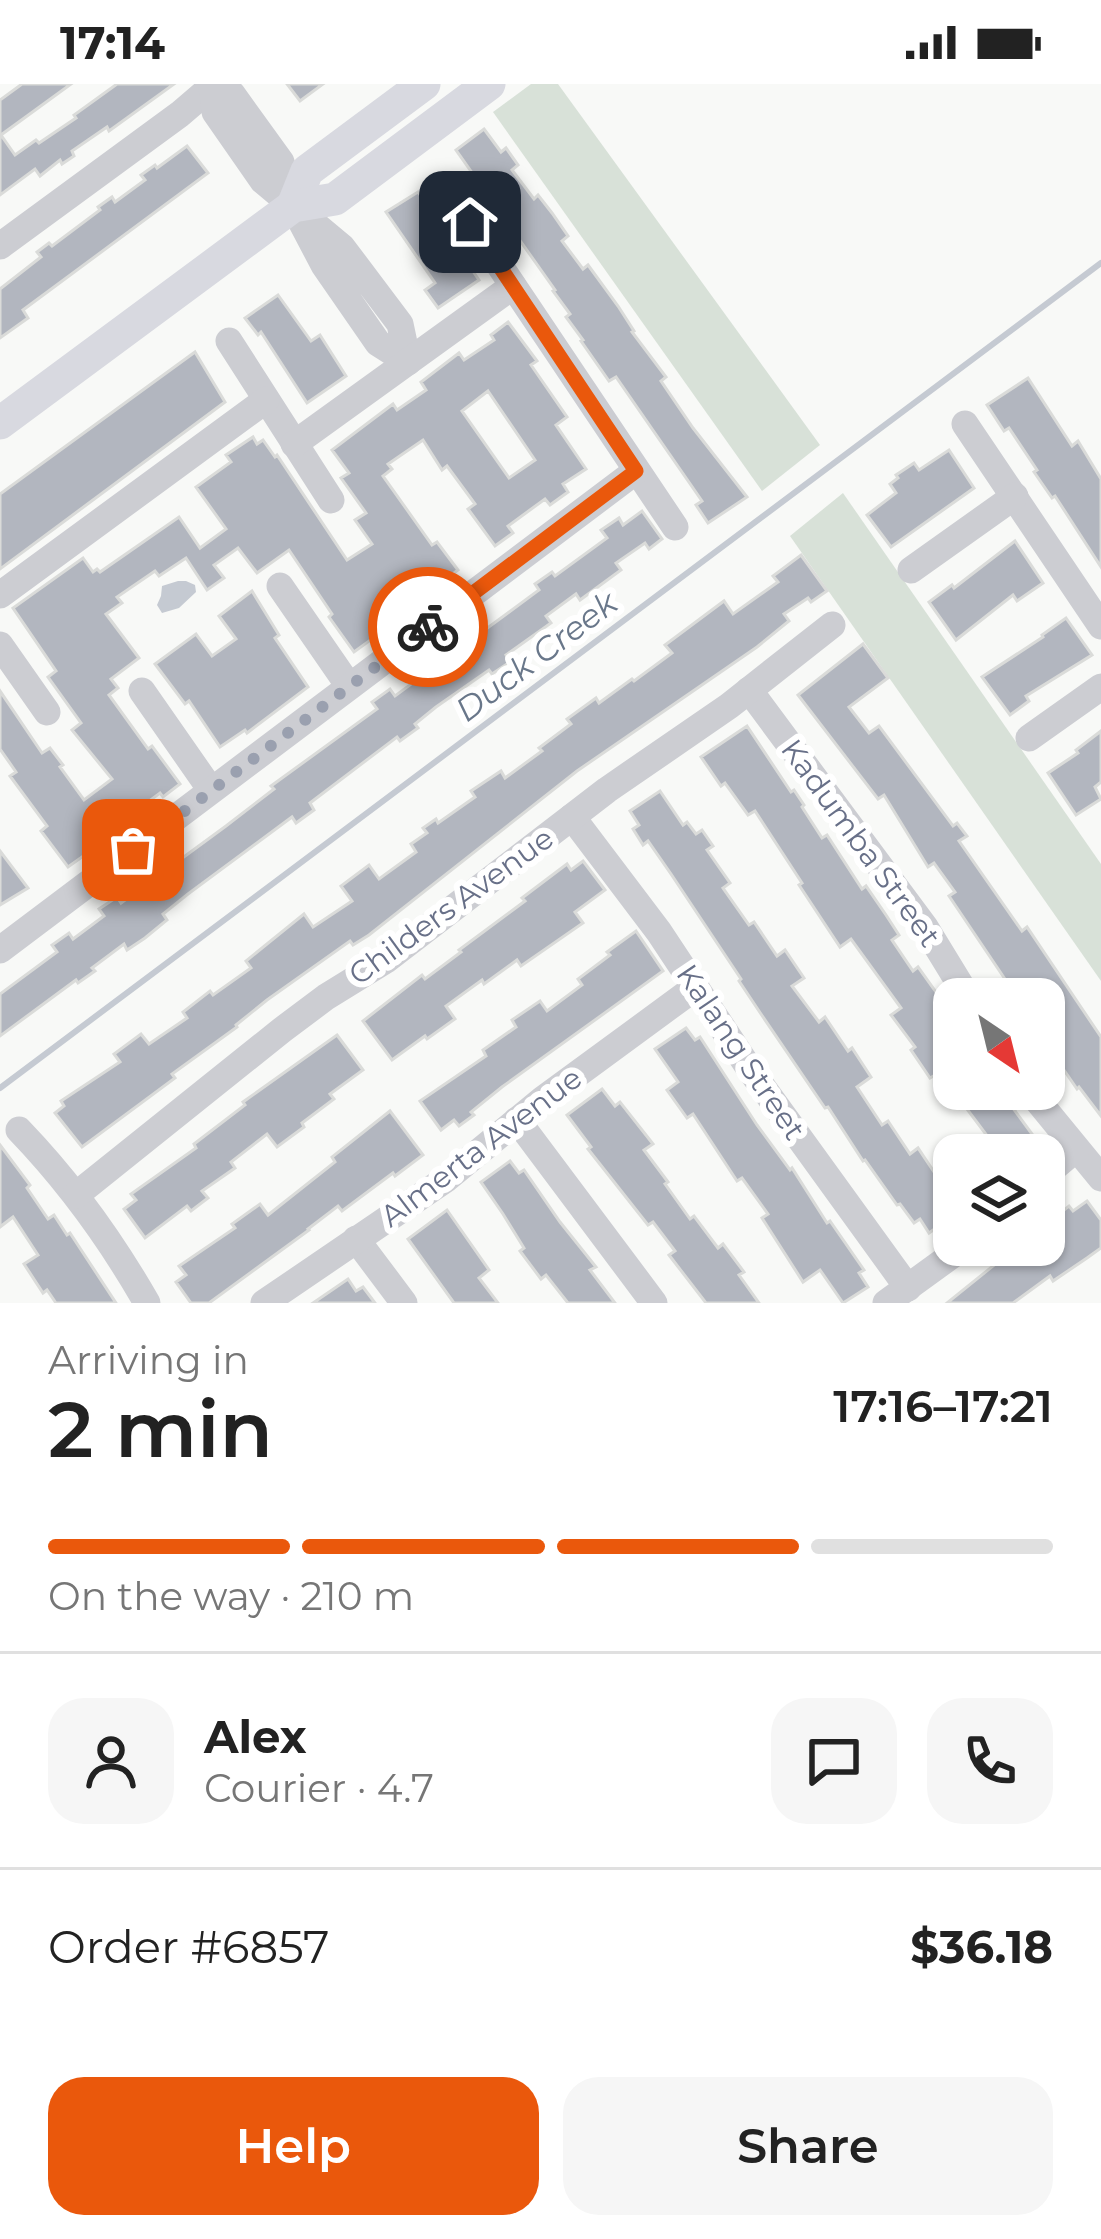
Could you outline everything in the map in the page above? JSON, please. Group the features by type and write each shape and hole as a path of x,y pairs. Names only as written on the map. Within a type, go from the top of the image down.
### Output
{"main road":[{"path":"293,206 307,170 424,84"},
{"path":"4,410 293,206 335,199 489,84"}],"street":[{"path":"0,246 213,85 232,94 281,162 293,206 324,265 378,343 408,362"},
{"path":"448,190 674,526"},
{"path":"294,444 513,286"},
{"path":"229,341 331,500"},
{"path":"0,595 266,400"},
{"path":"964,424 1101,626"},
{"path":"0,950 636,471"},
{"path":"911,569 1015,496"},
{"path":"280,586 349,686"},
{"name":"Childers Avenue","path":"76,1195 282,1030 386,960 832,625"},
{"path":"3,654 47,712"},
{"path":"1029,738 1101,687"},
{"name":"Kadumba Street","path":"749,690 925,927 956,978"},
{"path":"142,691 211,790"},
{"name":"Kalang Street","path":"572,817 659,932 897,1295"},
{"name":"Almerta Avenue","path":"264,1303 446,1179 696,987"},
{"path":"1045,1110 1101,1178"},
{"path":"518,1120 654,1303"},
{"path":"19,1130 76,1195 147,1303"},
{"path":"1065,1158 1076,1149"},
{"path":"356,1239 404,1303"},
{"path":"897,1295 937,1266"}],"shaded area":[{"path":"531,84 558,84 820,445 762,491 493,112"},
{"path":"843,493 1101,864 1101,981 790,536"},
{"path":"178,581 195,585 196,592 179,608 162,613 157,605 162,586"}],"building":[{"path":"22,84 71,84 1,135 15,155 76,118 117,84 174,84 72,151 74,156 62,164 60,160 40,176 35,169 0,195 0,100"},
{"path":"287,84 323,84 300,101"},
{"path":"484,129 501,152 506,148 518,165 512,170 534,199 538,195 552,213 568,236 562,241 583,269 588,265 618,306 666,377 661,381 747,497 708,523 696,505 702,501 616,377 609,381 566,317 570,314 555,290 456,150"},
{"path":"187,146 208,173 23,310 28,318 0,338 0,289 41,257 37,252 49,243 52,246 112,197 115,202 145,180 141,175"},
{"path":"418,192 479,280 438,308 425,290 435,283 386,212"},
{"path":"278,295 311,341 320,335 346,376 307,403 261,332 258,335 245,318"},
{"path":"508,322 537,361 531,365 567,417 556,425 586,469 563,484 568,492 550,505 545,499 508,526 513,533 495,546 468,509 475,504 447,466 442,470 423,440 388,464 392,469 383,476 432,545 437,542 458,570 420,602 416,597 389,617 394,623 354,652 289,550 257,573 238,548 214,565 224,578 207,590 186,558 159,576 155,571 117,597 122,603 106,614 139,658 111,679 118,688 109,695 180,784 106,833 110,837 68,867 41,831 47,826 10,776 16,772 0,749 0,691 42,753 50,748 84,800 112,779 72,730 81,723 48,677 56,671 13,608 83,558 93,572 100,572 179,517 200,548 226,529 196,487 231,462 226,455 253,437 277,455 347,560 372,544 355,520 366,513 341,478 349,473 332,450 393,404 397,410 426,390 421,382 459,353 464,360 494,340 491,335","holes":["488,391 535,460 509,478 462,411"]},
{"path":"195,352 225,402 0,569 0,494"},
{"path":"1028,378 1072,446 1078,441 1101,479 1101,567 1009,428 1004,431 987,405"},
{"path":"949,450 974,488 891,547 867,515 896,493 890,484 896,475 914,463 919,470"},
{"path":"642,511 662,539 649,549 645,543 616,563 621,570 580,600 576,594 546,616 551,623 506,655 510,662 492,674 489,670 436,707 415,724 418,728 400,741 397,737 310,803 314,810 296,823 292,817 188,894 163,914 167,920 145,938 127,950 124,944 92,968 95,971 0,1036 0,994 57,952 52,945 69,933 73,939 104,916 99,909 117,897 121,903 226,826 274,789 271,786 377,709 372,702 390,689 395,696 539,590 535,584 552,572 555,576 607,538 601,530 619,518 623,525"},
{"path":"1015,541 1043,583 1017,601 1013,595 956,640 929,602"},
{"path":"801,555 827,591 784,614 789,621 757,647 577,771 369,935 353,945 350,941 267,1000 172,1074 175,1078 82,1147 55,1113 64,1106 61,1101 120,1062 114,1054 141,1034 149,1044 187,1018 183,1012 251,968 246,961 304,914 313,927 352,901 341,886 369,865 379,879 416,852 411,844 427,833 423,828 475,797 471,791 501,771 505,778 571,724 567,719 672,653 665,645 724,601 733,614 778,582 773,576"},
{"path":"252,591 279,635 275,638 308,687 247,733 220,747 189,701 185,704 155,664 196,634 212,656 236,639 219,616"},
{"path":"1066,618 1092,655 1026,696 1029,701 1010,715 982,677"},
{"path":"863,644 888,678 849,707 869,733 879,726 953,826 957,823 967,836 959,841 1061,978 1004,978 949,896 955,892 934,863 928,867 884,795 878,799 798,695"},
{"path":"747,726 822,838 827,835 862,889 866,886 899,935 892,940 913,971 918,967 933,988 933,1076 891,1015 901,1008 851,939 840,947 755,811 748,815 701,757"},
{"path":"1101,731 1101,782 1095,787 1101,799 1076,815 1048,773"},
{"path":"660,791 683,825 687,822 696,834 702,830 713,846 707,850 730,883 723,888 777,956 785,950 804,978 792,986 819,1022 825,1017 848,1051 852,1048 871,1077 857,1087 882,1125 888,1121 910,1154 918,1148 933,1170 933,1230 929,1233 920,1219 914,1223 897,1205 825,1108 671,874 648,841 643,845 633,829 639,825 630,811"},
{"path":"0,851 28,888 0,905"},
{"path":"583,861 605,890 575,912 583,923 521,966 517,960 484,984 482,980 446,1006 455,1019 392,1060 363,1021 422,975 425,979 461,952 567,864 571,870"},
{"path":"636,931 663,971 502,1087 459,1126 454,1120 441,1130 420,1101 486,1056 483,1050 516,1027 512,1020 540,1001 547,1011 582,985 578,979"},
{"path":"1065,983 1101,1037 1101,1116 1065,1072"},
{"path":"686,1028 695,1040 700,1037 757,1125 864,1270 859,1273 868,1287 843,1303 820,1270 803,1282 762,1218 768,1214 742,1178 737,1181 693,1114 687,1118 667,1090 678,1082 655,1049"},
{"path":"337,1035 363,1070 330,1094 334,1099 302,1123 304,1127 277,1147 267,1134 231,1162 235,1168 202,1191 208,1198 191,1211 187,1206 145,1238 124,1209 136,1200 131,1194 196,1148 194,1144 243,1102"},
{"path":"602,1089 615,1106 620,1102 653,1144 644,1150 668,1182 665,1184 718,1248 723,1244 759,1303 706,1303 669,1255 675,1251 653,1222 648,1225 588,1149 591,1147 567,1115"},
{"path":"968,1110 1014,1110 1032,1134 986,1134"},
{"path":"390,1111 423,1155 342,1211 338,1206 209,1303 191,1303 176,1282 186,1275 179,1266 235,1228 232,1224 260,1204 268,1215"},
{"path":"0,1145 48,1219 54,1215 70,1233 116,1303 56,1303 47,1290 43,1293 24,1264 38,1255 13,1217 0,1227"},
{"path":"510,1161 519,1173 524,1170 596,1267 590,1270 615,1303 568,1303 520,1251 524,1248 481,1182"},
{"path":"1087,1201 1101,1220 1101,1248 1013,1303 947,1303 993,1266 1065,1266 1065,1209 1069,1206 1073,1211"},
{"path":"447,1210 489,1270 479,1278 498,1303 454,1303 408,1239"},
{"path":"348,1279 356,1291 363,1287 375,1303 313,1303"}],"waterway":[{"name":"Duck Creek","path":"0,1088 1101,263"}],"way so far":[{"path":"133,850 428,627"}],"route":[{"path":"428,627 636,471 470,222"}]}
